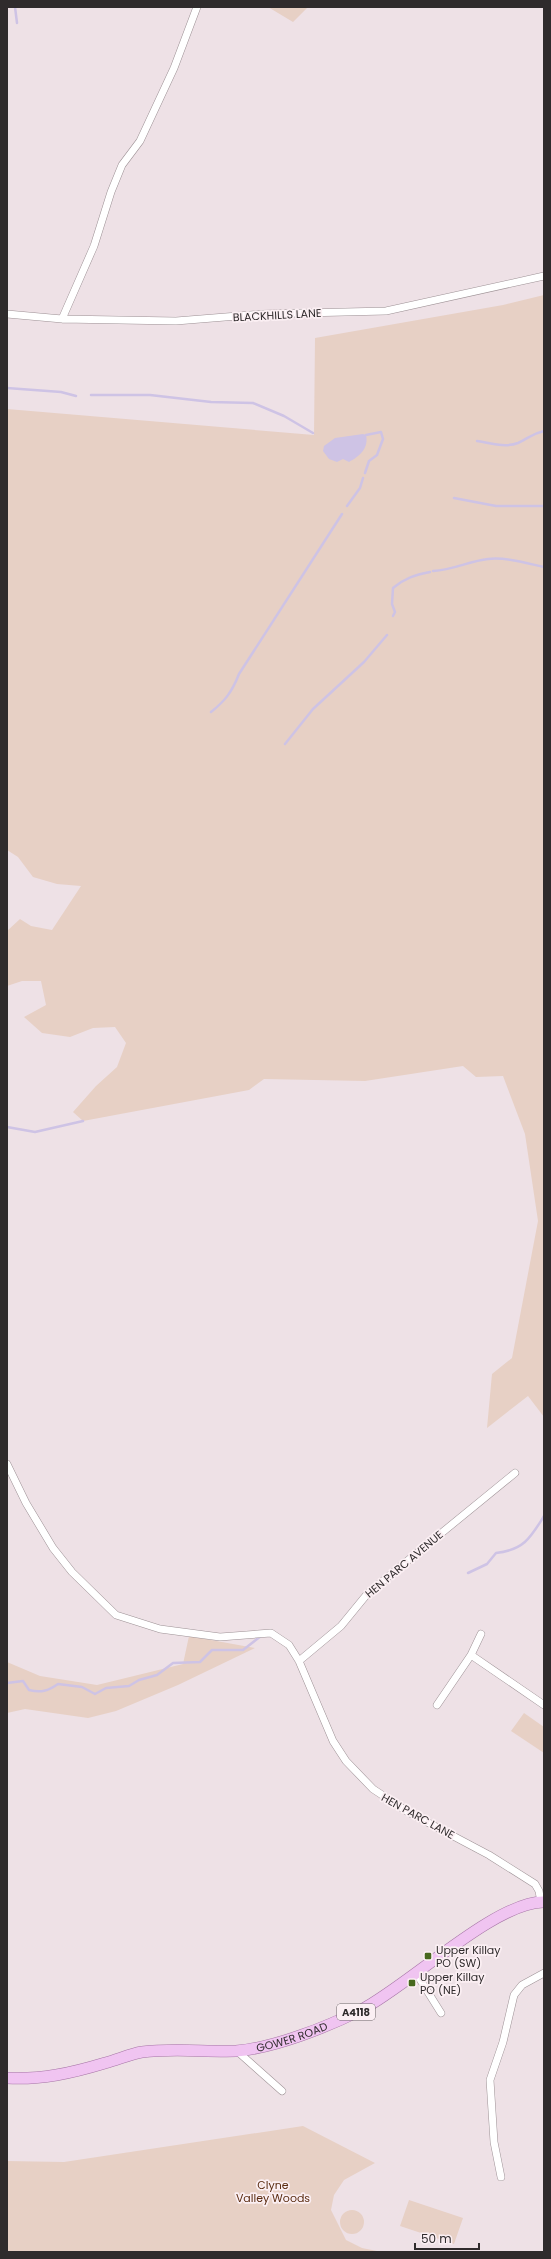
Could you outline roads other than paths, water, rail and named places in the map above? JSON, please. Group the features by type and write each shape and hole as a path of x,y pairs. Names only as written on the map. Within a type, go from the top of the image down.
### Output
{"main road":[{"name":"GOWER ROAD","path":"7,2078 30,2080 70,2073 142,2052 237,2050 280,2042 340,2020 384,1996 484,1925 515,1909 542,1902"}],"street":[{"path":"62,319 94,246 111,192 122,165 143,134 174,68 197,7"},
{"name":"BLACKHILLS LANE","path":"7,314 62,319 176,321 263,314 386,311 544,276"},
{"name":"HEN PARC LANE","path":"7,1464 26,1503 53,1548 72,1572 116,1615 160,1629 220,1637 271,1633 289,1645 299,1661 333,1741 346,1761 373,1789 408,1812 489,1854 535,1884 542,1902"},
{"name":"HEN PARC AVENUE","path":"299,1661 341,1626 368,1592 516,1473"},
{"path":"437,1705 471,1655 481,1634"},
{"path":"471,1655 544,1705"},
{"path":"416,1973 440,2013"},
{"path":"501,2177 494,2142 490,2080 503,2042 514,1995 522,1985 544,1973"},
{"path":"237,2050 282,2091"}],"waterway":[{"path":"15,7 17,23"},
{"path":"7,388 61,392 76,396"},
{"path":"91,395 150,395 211,402 253,403 284,416 313,433"},
{"path":"477,441 498,445 508,445 518,443 536,433 544,431"},
{"path":"365,473 369,461 377,455 383,439 381,432 366,435"},
{"path":"347,506 360,488 363,478"},
{"path":"454,498 496,506 544,506"},
{"path":"211,712 231,691 239,674 342,514"},
{"path":"433,571 448,569 488,559 502,559 544,567"},
{"path":"393,616 395,612 392,604 393,588 410,577 430,572"},
{"path":"285,744 313,709 364,662 387,635"},
{"path":"7,1127 35,1132 83,1121"},
{"path":"468,1573 487,1564 496,1553 520,1546 535,1530 544,1516"},
{"path":"7,1683 23,1681 29,1690 37,1691 48,1690 58,1684 82,1687 95,1694 106,1688 129,1686 139,1680 157,1675 173,1663 200,1662 212,1650 243,1650 261,1636"}],"place":[{"name":"Upper Killay PO (SW)","path":"428,1956"},
{"name":"Upper Killay PO (NE)","path":"412,1983"}],"park label":[{"name":"Clyne Valley Woods","path":"273,2191"}]}
